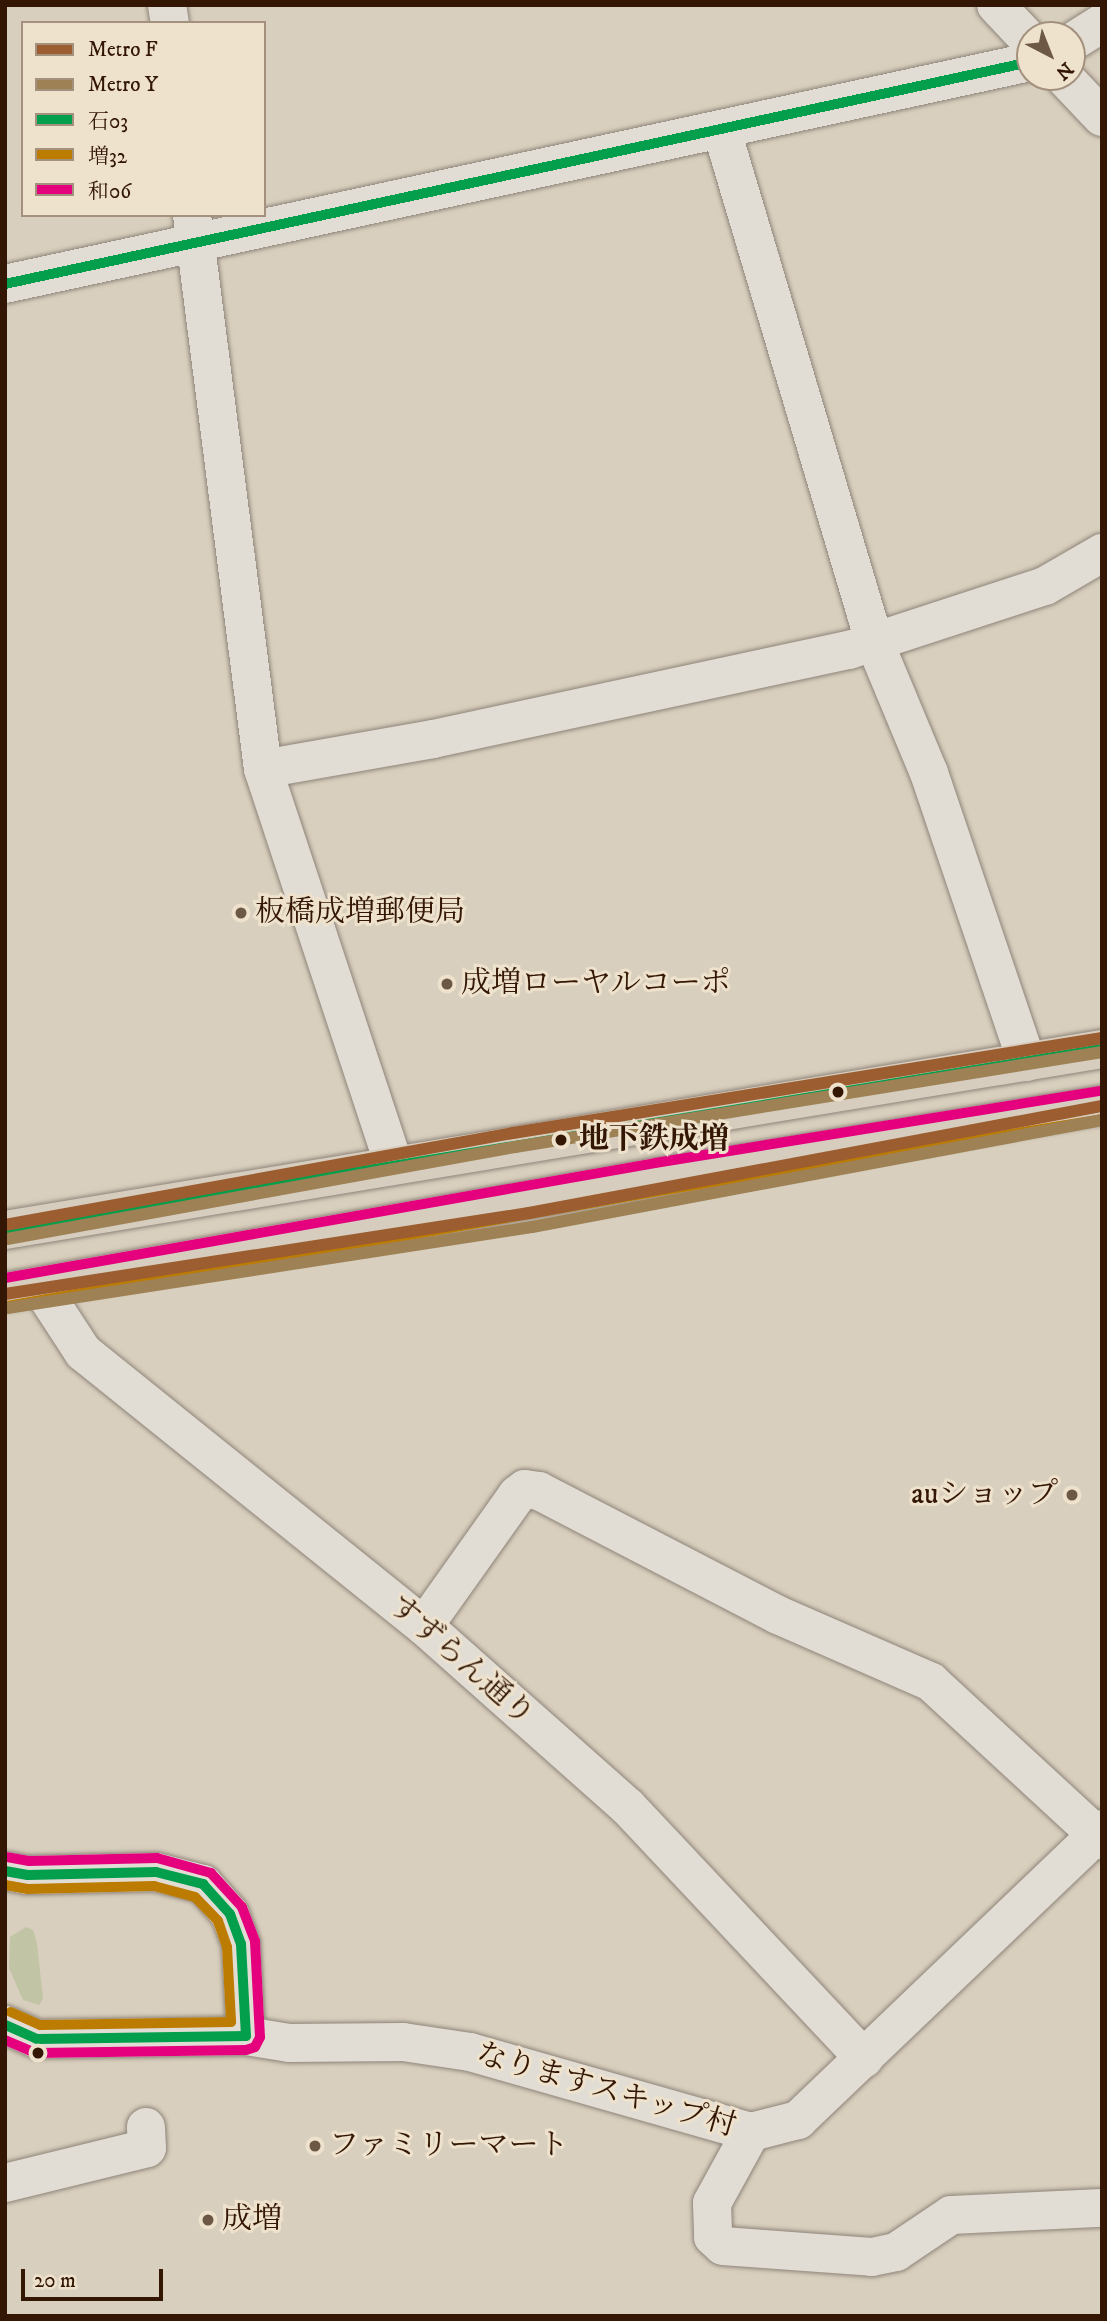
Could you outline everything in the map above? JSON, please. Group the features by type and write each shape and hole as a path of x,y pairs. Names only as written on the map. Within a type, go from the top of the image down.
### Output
{"highway":[{"path":"5,1230 393,1163 1102,1049"},
{"path":"23,1289 657,1177 1102,1105"}],"street":[{"path":"996,5 1016,26"},
{"path":"1086,33 1102,23"},
{"path":"266,215 722,131 1016,65"},
{"path":"1077,91 1102,117"},
{"path":"722,131 874,640 929,773 1027,1062"},
{"path":"5,284 194,228 254,217"},
{"path":"194,228 263,769 393,1163"},
{"path":"263,769 446,736 849,650 1045,586 1102,552"},
{"name":"すずらん通り","path":"23,1289 83,1352 424,1626 628,1807 864,2058"},
{"path":"424,1626 517,1494 525,1489 539,1492 778,1615 931,1682 1099,1836"},
{"name":"なりますスキップ村","path":"5,2025 37,2039 246,2036 297,2044 403,2042 470,2052 751,2132 797,2120 1099,1836"},
{"path":"13,1881 156,1872 204,1884 230,1914 241,1944 246,2036"},
{"path":"5,2183 147,2148 146,2127"},
{"path":"751,2132 712,2203 713,2237 723,2246 872,2257 896,2252 951,2215 1102,2208"}],"green space":[{"path":"26,1927 33,1930 37,1943 43,1999 39,2005 23,2000 9,1968 10,1937"}],"metro line":[{"name":"F","path":"5,1225 513,1133 1102,1038"},
{"name":"Y","path":"7,1239 515,1147 1102,1052"},
{"name":"F","path":"5,1294 529,1213 1102,1106"},
{"name":"Y","path":"7,1308 532,1227 1102,1120"}],"transit line":[{"name":"石03","path":"5,284 1016,65"},
{"name":"石03","path":"5,1230 1102,1049"},
{"name":"和06","path":"5,1278 655,1163 1100,1091"},
{"name":"増32","path":"7,1306 659,1191 1102,1119"},
{"name":"和06","path":"5,2040 36,2053 246,2050 255,2047 260,2037 255,1941 242,1907 211,1873 157,1858 29,1861 7,1857"},
{"name":"石03","path":"5,1871 28,1875 156,1872 203,1884 230,1914 241,1944 246,2036 37,2039 5,2025"},
{"name":"増32","path":"5,1885 28,1889 154,1886 195,1897 218,1921 227,1947 231,2022 40,2025 11,2012"}],"place":[{"name":"板橋成増郵便局","path":"241,913"},
{"name":"成増ローヤルコーポ","path":"447,984"},
{"name":"地下鉄成増","path":"561,1140"},
{"name":"auショップ","path":"1072,1495"},
{"name":"ファミリーマート","path":"315,2146"},
{"name":"成増","path":"208,2220"}]}
